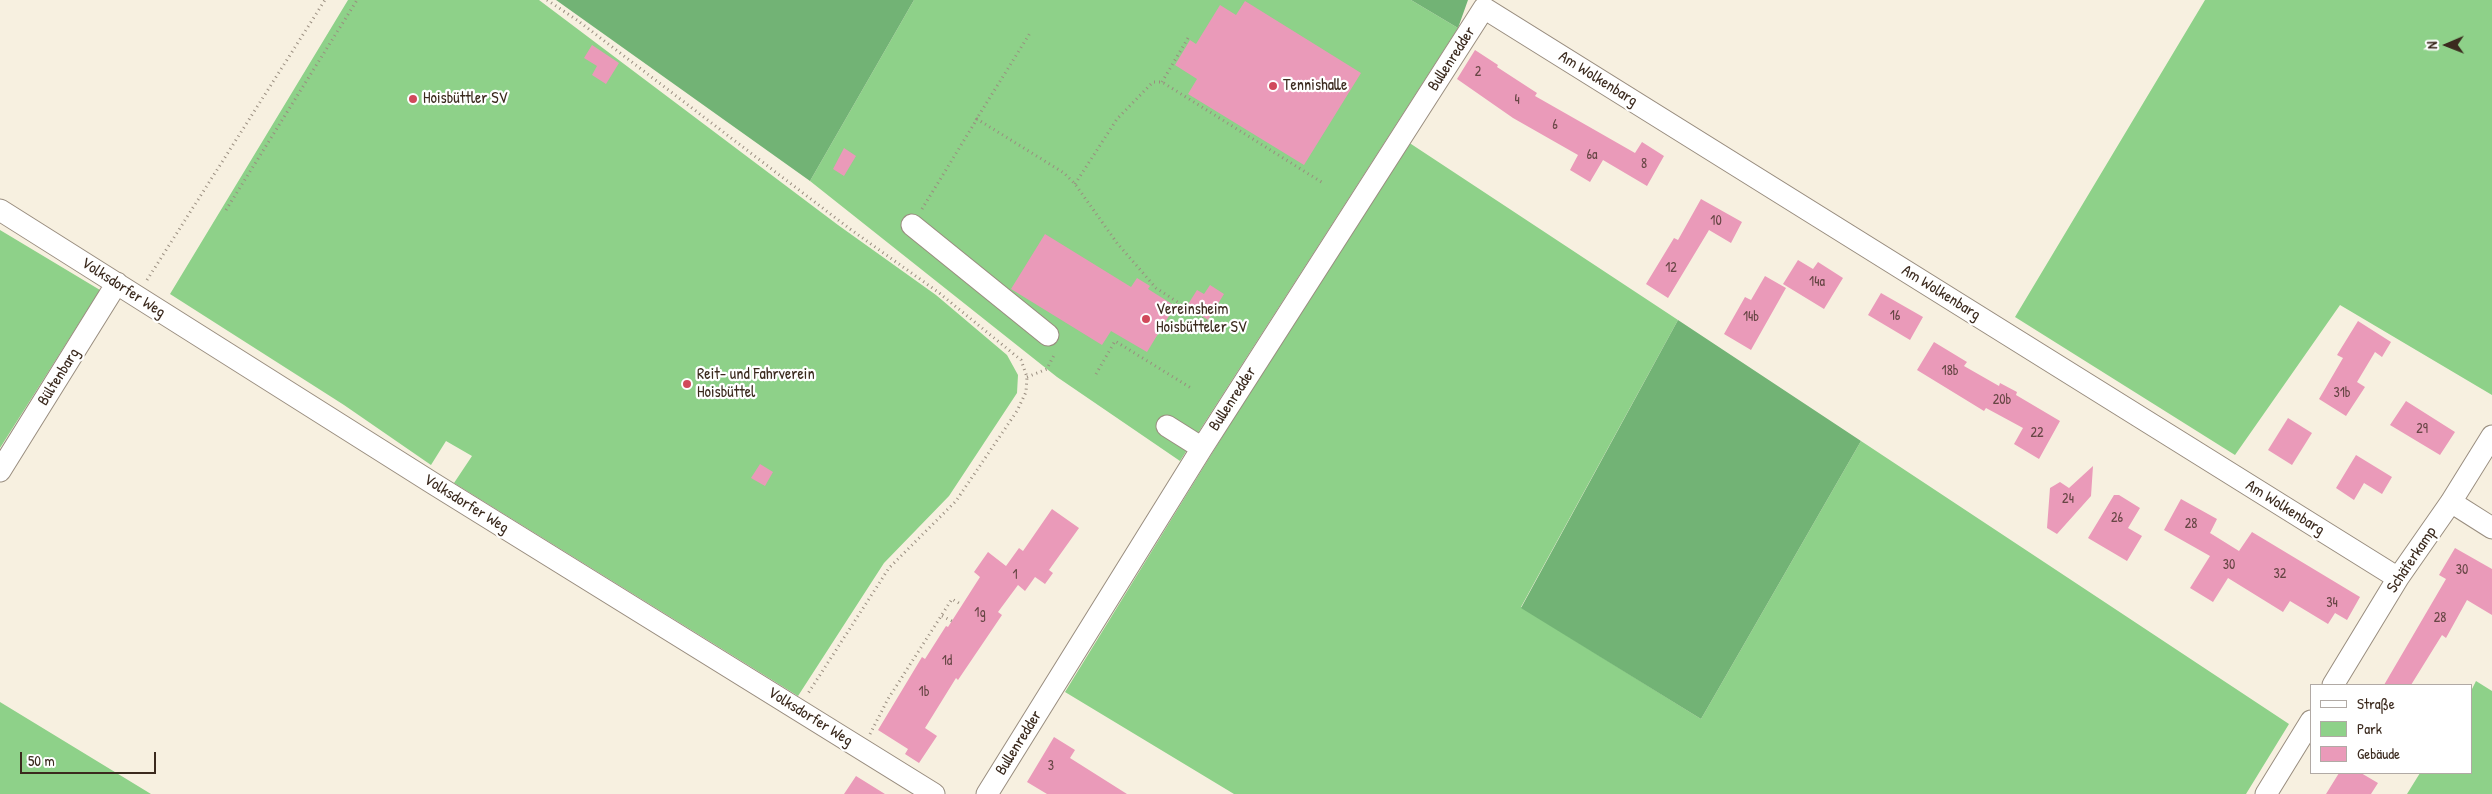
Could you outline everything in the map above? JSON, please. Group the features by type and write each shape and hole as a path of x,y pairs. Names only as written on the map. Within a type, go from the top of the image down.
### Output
{"street":[{"name":"Bullenredder","path":"987,794 1202,448 1484,8"},
{"name":"Am Wolkenbarg","path":"1484,8 2398,578"},
{"name":"Volksdorfer Weg","path":"0,210 434,484 934,794"},
{"path":"912,225 1053,340"},
{"name":"Bültenbarg","path":"0,471 117,283"},
{"path":"1167,426 1202,448"},
{"name":"Schäferkamp","path":"2334,684 2398,578 2451,502 2492,436"},
{"path":"2451,502 2492,528"},
{"path":"2266,794 2310,723"}],"path":[{"path":"137,296 325,0"},
{"path":"226,210 358,0"},
{"path":"546,0 577,20 850,229 938,292 1021,360 1027,378 1026,392 1017,411 956,501 889,568 798,709"},
{"path":"912,225 1030,34"},
{"path":"1162,82 1188,38"},
{"path":"1075,184 1117,119 1153,82 1162,82 1323,183"},
{"path":"977,119 1064,173 1075,184 1117,243 1156,288 1226,334"},
{"path":"928,199 972,127"},
{"path":"1027,378 1047,369 1053,340"},
{"path":"1096,374 1115,340 1191,388"},
{"path":"862,750 888,699 952,599 962,605"},
{"path":"942,616 952,621"}],"green space":[{"name":"Reit- und Fahrverein Hoisbüttel","path":"348,0 539,0 838,225 936,295 1007,355 1018,375 1017,393 949,496 884,563 798,696 454,483 472,456 446,441 431,465 344,405 170,294"},
{"path":"556,0 914,0 810,181"},
{"path":"914,0 1411,0 1458,28 1180,461 1057,377 810,181"},
{"path":"1411,0 1468,0 1458,28"},
{"path":"2205,0 2492,0 2492,395 2340,305 2235,455 2015,317"},
{"path":"1405,140 1678,320 1521,607 1701,719 1861,441 2289,724 2246,794 1234,794 1065,692"},
{"path":"0,230 100,290 0,448"},
{"path":"1678,320 1861,441 1701,719 1521,608"},
{"path":"2476,681 2492,691 2492,794 2407,794 2419,774 2472,774 2472,689"},
{"path":"0,702 151,794 0,794"}],"building":[{"name":"Tennishalle","path":"1245,1 1361,73 1304,165 1188,94 1197,79 1175,65 1190,40 1196,44 1220,5 1236,15"},
{"path":"592,45 619,63 606,84 592,75 597,66 584,58"},
{"path":"1475,50 1537,93 1535,96 1635,153 1642,142 1664,156 1647,186 1603,160 1590,182 1570,170 1578,155 1513,118 1457,79"},
{"path":"844,148 856,156 844,176 833,169"},
{"path":"1701,199 1742,222 1731,243 1709,230 1668,298 1646,284 1674,238 1678,240"},
{"path":"1045,234 1131,287 1137,278 1150,286 1148,289 1175,306 1147,352 1111,331 1102,345 1011,289"},
{"path":"1798,260 1813,269 1818,262 1843,278 1824,309 1783,284"},
{"path":"1765,276 1786,288 1751,350 1724,334 1745,297 1751,300"},
{"path":"1210,285 1224,294 1208,320 1187,306 1197,290 1204,294"},
{"path":"1881,293 1923,317 1910,340 1868,315"},
{"path":"2358,321 2391,342 2382,357 2375,352 2357,382 2365,387 2346,416 2319,399 2343,358 2337,355"},
{"path":"1934,342 1967,362 1964,366 1999,386 2000,383 2017,392 2016,395 2060,421 2039,459 2014,444 2023,428 1986,408 1984,411 1917,370"},
{"path":"2406,401 2455,432 2440,455 2390,425"},
{"path":"2288,418 2312,433 2292,465 2268,450"},
{"path":"2356,455 2392,477 2382,494 2364,483 2354,500 2336,488"},
{"path":"760,464 773,472 765,486 751,478"},
{"path":"2093,466 2091,496 2057,534 2047,528 2050,488 2060,482 2069,488"},
{"path":"2114,495 2119,495 2140,508 2128,528 2142,536 2127,561 2088,538"},
{"path":"2181,499 2217,519 2210,533 2239,551 2252,532 2360,597 2347,620 2335,613 2328,624 2290,601 2283,612 2228,578 2213,602 2190,588 2210,556 2164,530"},
{"path":"1052,509 1079,528 1049,570 1053,573 1045,584 1035,577 1025,591 1018,585 998,612 1002,615 958,680 956,678 925,728 937,736 919,763 905,754 908,749 878,730 922,657 925,659 980,577 974,572 988,552 1006,566 1019,548 1023,551"},
{"path":"2455,548 2492,569 2492,615 2467,600 2446,638 2442,635 2412,684 2385,684 2446,579 2439,575"},
{"path":"1054,737 1075,750 1070,758 1127,794 1047,794 1027,782"},
{"path":"2338,774 2363,774 2378,783 2371,794 2326,794"},
{"path":"856,776 885,794 844,794"}],"place":[{"name":"Tennishalle","path":"1273,86"},
{"name":"Hoisbüttler SV","path":"413,99"},
{"name":"Vereinsheim Hoisbütteler SV","path":"1146,319"},
{"name":"Reit- und Fahrverein Hoisbüttel","path":"687,384"}]}
